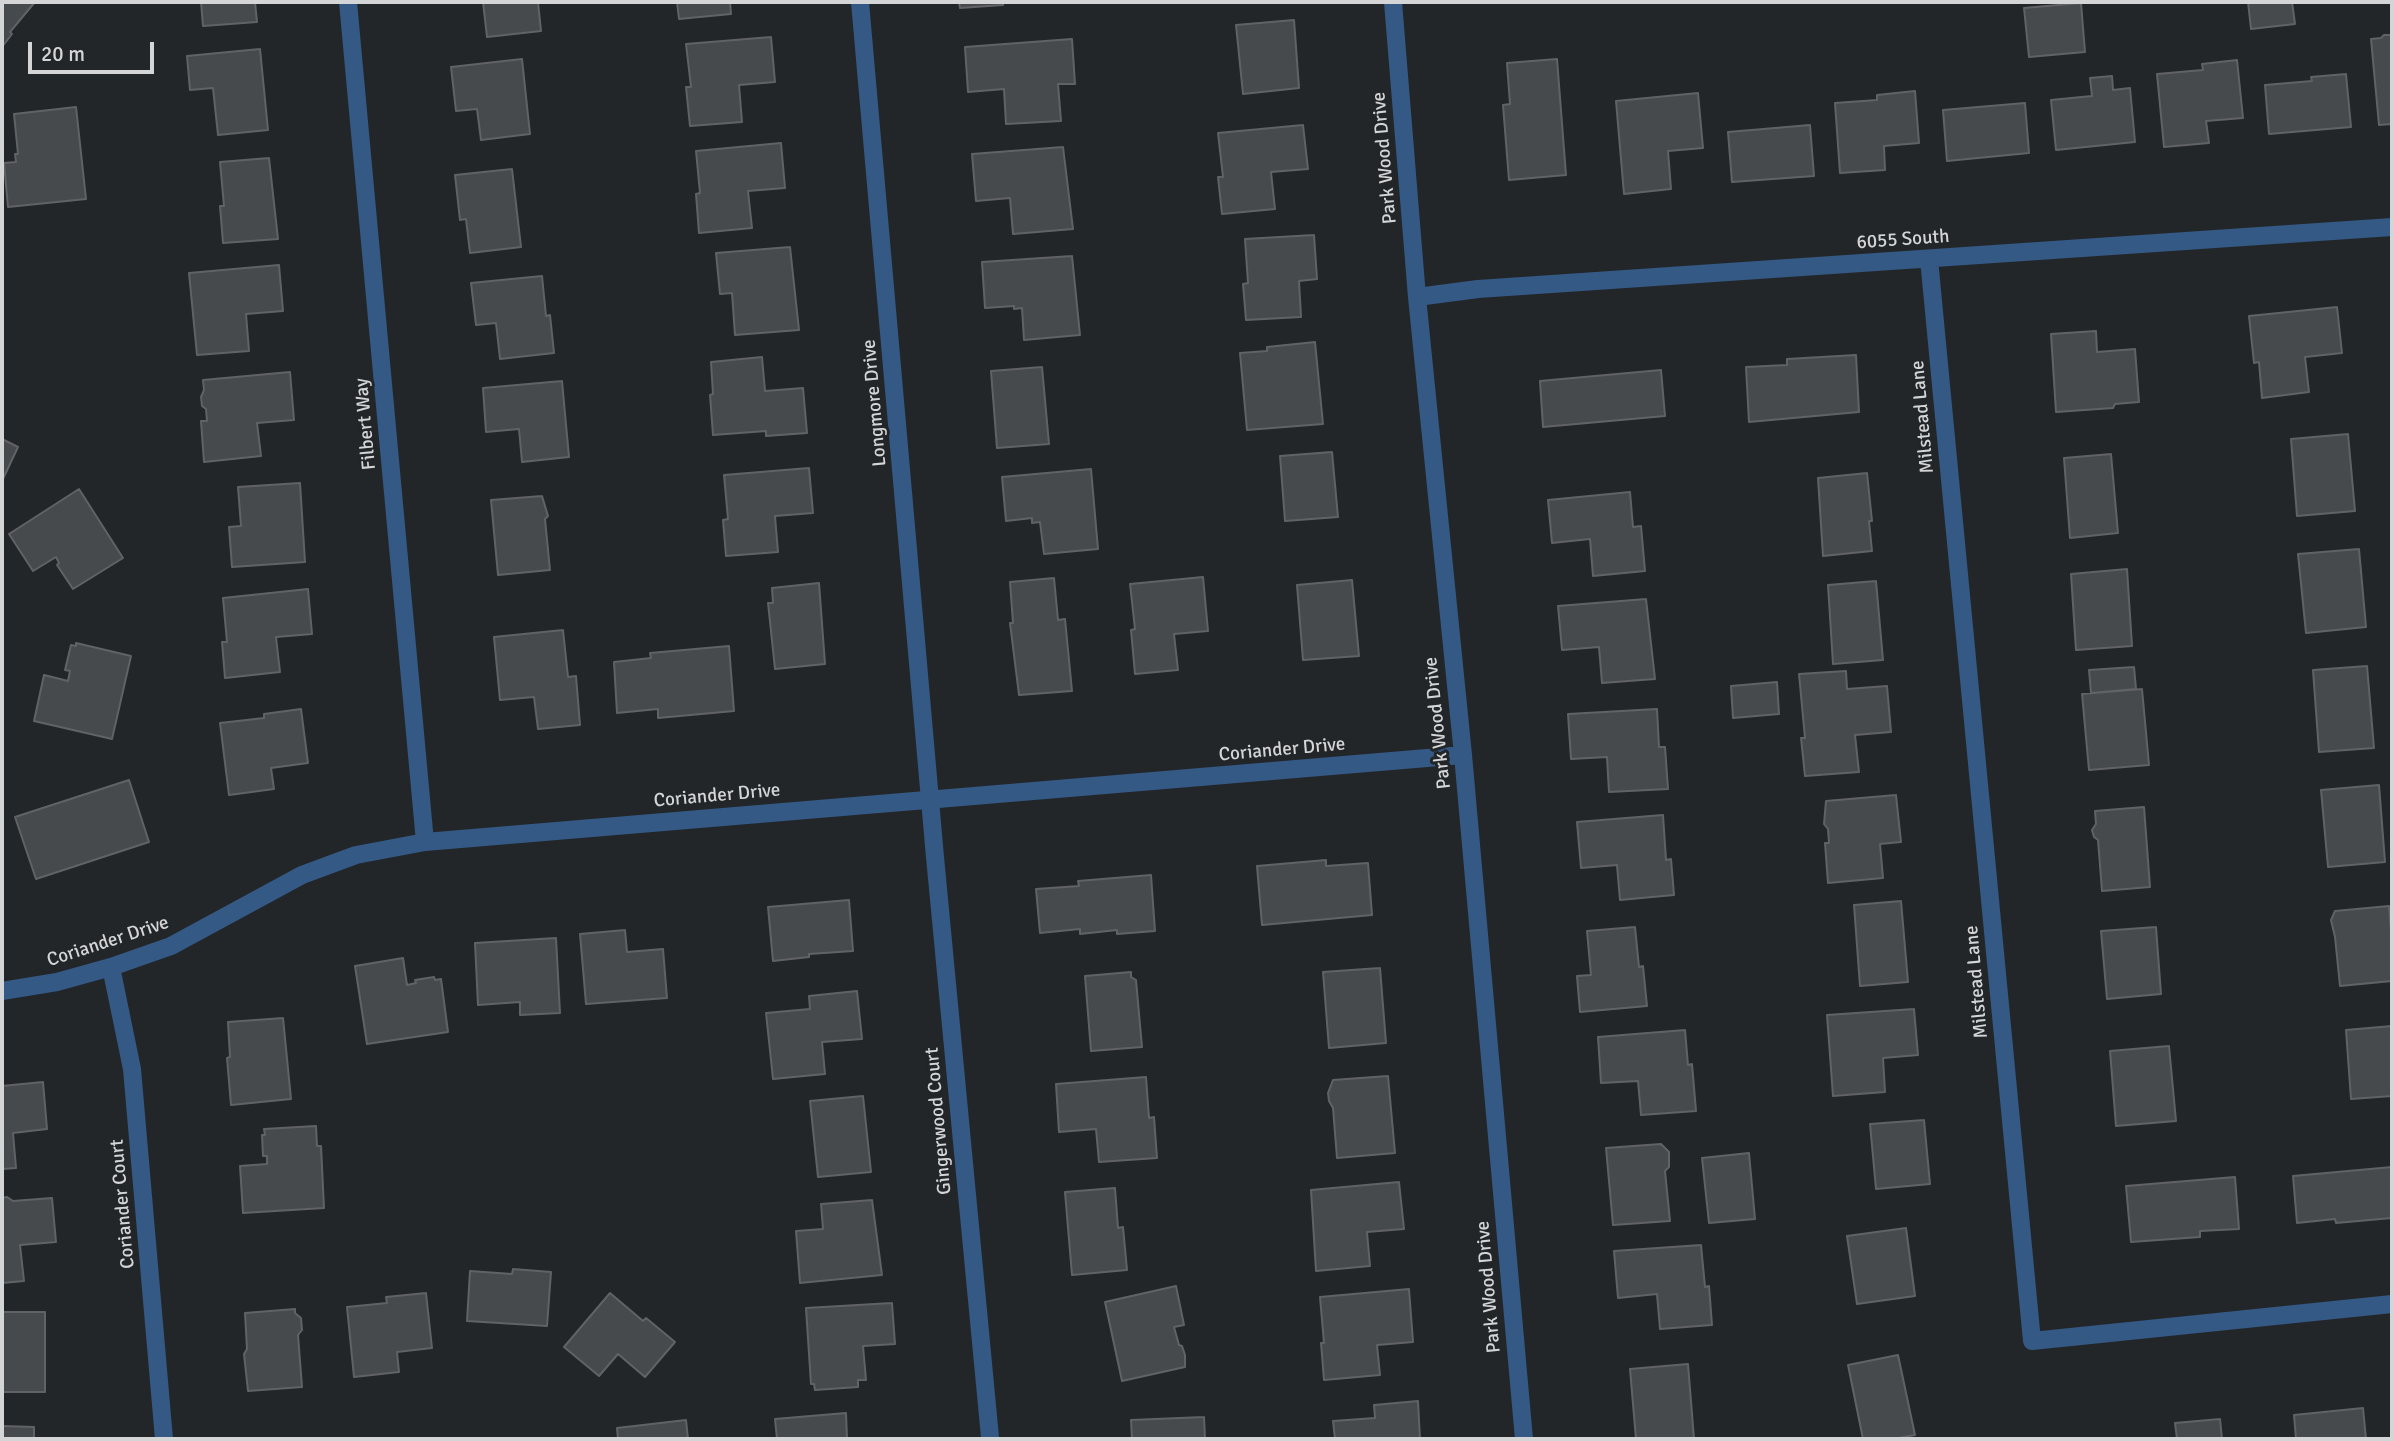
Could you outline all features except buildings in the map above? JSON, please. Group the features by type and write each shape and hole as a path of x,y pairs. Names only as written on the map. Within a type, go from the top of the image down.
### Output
{"street":[{"name":"Filbert Way","path":"348,2 425,842"},
{"name":"Longmore Drive","path":"860,2 931,801"},
{"name":"Park Wood Drive","path":"1393,2 1417,297 1463,755 1524,1439"},
{"name":"6055 South","path":"1417,297 1492,288 2392,227"},
{"name":"Milstead Lane","path":"1930,259 2032,1341 2392,1304"},
{"name":"Coriander Drive","path":"2,992 57,982 171,946 302,875 356,855 425,842 1463,755"},
{"name":"Gingerwood Court","path":"931,801 990,1437"},
{"name":"Coriander Court","path":"111,967 132,1069 164,1439"}]}
